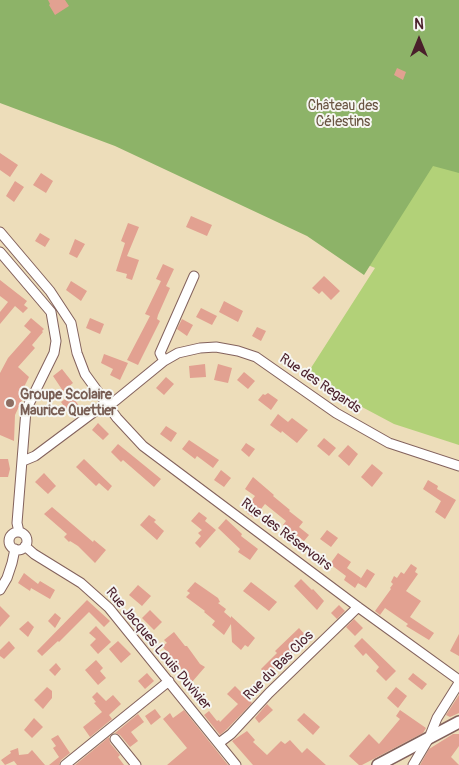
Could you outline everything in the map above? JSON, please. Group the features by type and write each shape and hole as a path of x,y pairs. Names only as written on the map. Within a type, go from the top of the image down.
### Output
{"main road":[{"path":"378,765 459,722"}],"street":[{"name":"Rue des Réservoirs","path":"0,232 50,291 71,323 77,353 85,374 117,418 144,446 459,682"},
{"path":"0,252 51,312 56,341 54,353 26,410 17,523 18,532"},
{"path":"164,361 160,353 194,276"},
{"name":"Rue des Regards","path":"23,461 35,456 106,403 115,401 164,361 178,353 200,348 216,347 256,357 336,413 389,443 459,466"},
{"path":"0,590 7,578 12,563 14,549 10,544 9,538 13,533 18,532 25,536 26,543 22,548 14,549"},
{"path":"0,535 9,538"},
{"name":"Rue Jacques Louis Duvivier","path":"24,546 81,583 109,608 236,765"},
{"name":"Rue du Bas Clos","path":"219,743 231,734 358,607"},
{"path":"66,765 111,735 169,681"},
{"path":"413,765 429,738 437,718 459,682"},
{"path":"111,735 136,765"}],"green space":[{"name":"Château des Célestins","path":"0,0 459,0 459,445 394,424 347,399 309,371 375,268 363,263"},
{"name":"Château des Célestins","path":"0,0 459,0 459,173 433,166 364,275 307,236 115,146 0,103"}],"building":[{"path":"48,0 65,0 69,6 55,15"},
{"path":"397,68 406,72 403,80 394,75"},
{"path":"0,153 18,165 10,177 0,170"},
{"path":"41,173 53,181 46,193 33,185"},
{"path":"15,181 24,187 14,202 6,196"},
{"path":"191,216 212,225 207,236 186,227"},
{"path":"128,223 139,227 127,256 139,260 132,280 126,278 127,274 116,271 125,243 121,241"},
{"path":"40,233 50,239 45,247 35,241"},
{"path":"75,239 85,244 77,258 69,254"},
{"path":"163,264 174,269 166,286 170,288 158,315 157,319 160,321 138,365 127,360 150,316 145,314 161,281 156,279"},
{"path":"324,276 340,291 331,300 322,291 319,294 312,288"},
{"path":"0,280 27,301 24,305 28,308 23,313 15,306 0,324 0,312 8,302 0,296"},
{"path":"71,281 87,291 81,301 66,290"},
{"path":"224,301 243,311 238,322 219,312"},
{"path":"201,308 217,316 212,325 196,317"},
{"name":"Groupe Scolaire Maurice Quettier","path":"31,318 44,329 32,345 35,348 18,367 29,377 19,397 22,400 15,415 14,441 0,435 0,373 8,358 31,332 24,326"},
{"path":"90,318 104,324 100,334 86,328"},
{"path":"182,319 193,325 187,336 177,329"},
{"path":"257,327 266,331 261,341 252,336"},
{"path":"104,354 128,363 120,380 110,375 113,369 101,363"},
{"path":"205,364 206,377 190,378 189,366"},
{"path":"218,364 232,368 228,383 214,380"},
{"path":"62,369 73,383 63,391 53,376"},
{"path":"244,372 255,381 248,389 237,380"},
{"path":"166,377 174,384 164,395 156,388"},
{"path":"268,393 278,400 271,410 258,400 263,394"},
{"path":"71,395 80,407 70,414 61,402"},
{"path":"278,414 288,422 292,418 308,430 297,443 282,431 281,433 270,425"},
{"path":"98,423 109,434 103,440 92,430"},
{"path":"166,426 177,433 171,442 160,434"},
{"path":"324,438 336,448 329,456 317,446"},
{"path":"189,440 219,460 213,468 197,456 195,459 182,449"},
{"path":"246,443 255,449 249,457 241,450"},
{"path":"118,444 161,479 154,487 111,452"},
{"path":"348,445 358,454 349,466 338,456"},
{"path":"0,459 8,459 10,469 8,477 0,477"},
{"path":"84,459 112,486 108,491 99,483 96,486 76,467"},
{"path":"372,464 383,473 372,487 361,477"},
{"path":"221,470 231,478 224,487 214,480"},
{"path":"44,473 56,486 48,494 35,482"},
{"path":"253,477 303,522 299,527 309,535 304,541 283,525 286,521 265,504 254,518 248,514 245,509 255,496 245,489"},
{"path":"428,480 438,486 437,489 456,500 445,519 435,512 441,501 423,489"},
{"path":"52,507 93,542 94,540 106,550 95,563 78,546 69,542 64,537 67,534 44,514"},
{"path":"199,512 207,518 205,521 216,530 200,548 195,543 201,536 198,533 202,530 191,521"},
{"path":"149,515 156,520 154,522 164,531 157,540 140,525"},
{"path":"226,519 242,534 241,536 258,549 250,560 238,552 240,549 218,528"},
{"path":"327,530 338,538 331,547 320,539"},
{"path":"338,553 351,562 347,568 361,578 355,588 344,580 346,576 330,564"},
{"path":"411,564 417,568 415,572 418,574 406,591 421,601 410,617 434,633 429,640 406,626 408,624 385,608 380,615 375,611 391,589 393,584 391,582 394,576 397,578 401,572 404,574"},
{"path":"367,569 375,574 366,588 358,583"},
{"path":"24,573 38,584 40,581 55,590 50,599 31,588 30,591 18,583"},
{"path":"301,579 324,601 317,610 294,586"},
{"path":"195,582 218,598 220,602 218,603 226,609 224,612 255,638 248,647 245,645 241,650 232,642 231,624 224,635 212,625 215,621 205,611 186,597 190,593 187,591"},
{"path":"251,582 277,602 269,611 243,591"},
{"path":"138,585 151,596 142,606 129,595"},
{"path":"87,600 110,621 104,627 89,612 42,656 37,651"},
{"path":"339,605 345,611 337,619 331,613"},
{"path":"0,606 10,616 0,627"},
{"path":"150,610 162,622 154,630 142,618"},
{"path":"55,613 61,618 55,628 48,621"},
{"path":"354,619 363,628 355,636 346,627"},
{"path":"28,621 34,627 28,637 19,629"},
{"path":"96,626 111,642 98,654 90,645 96,639 89,633"},
{"path":"299,628 308,638 267,676 261,669 277,653 275,651"},
{"path":"174,632 200,664 205,667 192,682 162,646 167,643 164,640"},
{"path":"459,634 459,656 450,651"},
{"path":"362,638 396,671 386,681 376,671 379,667 366,653 363,656 354,646"},
{"path":"9,641 15,648 4,659 0,656 0,650"},
{"path":"118,641 131,654 121,663 109,649"},
{"path":"96,660 103,668 100,671 106,678 98,685 85,670"},
{"path":"56,663 61,669 55,676 49,670"},
{"path":"147,673 154,681 145,689 138,681"},
{"path":"413,673 427,684 422,690 408,679"},
{"path":"235,686 252,703 220,735 204,715 209,711 220,722 238,704 227,694"},
{"path":"47,687 52,691 52,698 43,709 34,700"},
{"path":"396,687 407,696 398,708 387,698"},
{"path":"97,692 106,701 113,695 121,704 109,715 112,719 90,737 83,727 102,712 94,703 96,702 92,697"},
{"path":"459,695 459,713 450,717 446,715"},
{"path":"267,704 273,710 259,723 255,718"},
{"path":"155,709 161,717 151,725 145,716"},
{"path":"184,710 228,765 167,765 187,748 163,719 170,713 173,718"},
{"path":"400,710 426,728 423,733 362,765 359,765 349,756 369,734 379,744 400,719 396,716"},
{"path":"304,713 320,727 313,735 297,720"},
{"path":"138,714 144,722 131,732 138,741 130,747 120,735 115,733"},
{"path":"34,718 43,727 32,738 24,730"},
{"path":"247,731 255,740 253,742 267,755 281,741 285,744 290,740 302,753 307,748 326,765 253,765 232,741"},
{"path":"453,734 459,734 459,746 451,757 459,765 420,765 429,749"},
{"path":"58,735 70,753 61,760 59,765 49,765 59,757 53,748 56,746 51,739"},
{"path":"109,737 110,743 120,755 118,757 124,765 75,765"},
{"path":"18,748 19,755 28,754 32,750 45,765 17,765 14,761 5,765 1,760 11,753 10,751"}],"place":[{"name":"Groupe Scolaire Maurice Quettier","path":"10,403"}]}
